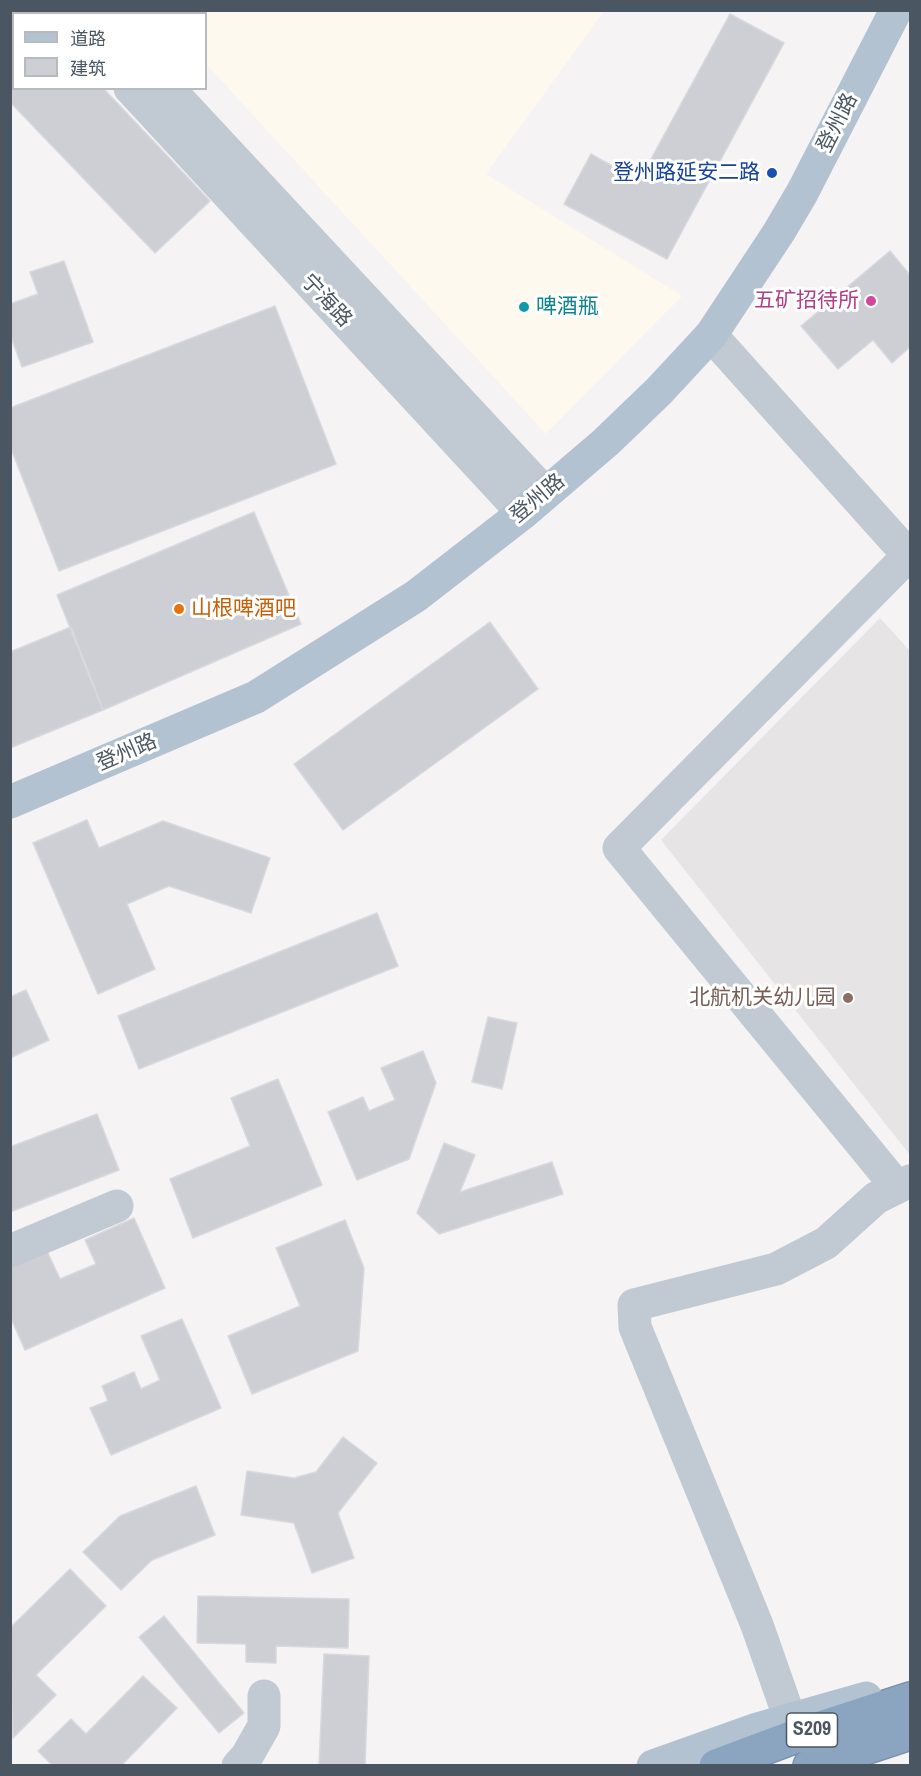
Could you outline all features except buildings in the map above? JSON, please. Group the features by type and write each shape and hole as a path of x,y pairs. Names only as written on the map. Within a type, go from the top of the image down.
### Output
{"highway":[{"name":"S209","path":"716,1766 799,1734 910,1699"},
{"name":"S209","path":"810,1766 910,1733"}],"main road":[{"name":"登州路","path":"10,802 256,697 416,596 534,503 606,442 660,391 711,335 796,203 896,10"},
{"path":"653,1766 790,1719 910,1685"}],"street":[{"name":"宁海路","path":"132,90 534,503"},
{"name":"宁海路","path":"170,90 534,503"},
{"path":"711,335 909,557 619,848 904,1184 876,1198 826,1243 776,1269 634,1305 635,1327 757,1625 790,1719"},
{"path":"10,1251 117,1206"},
{"path":"238,1766 247,1756 264,1726 264,1696"}],"shaded area":[{"path":"604,11 486,174 682,296 546,434 207,65 207,12 158,12"},
{"name":"北航机关幼儿园","path":"880,618 910,651 910,1155 661,840"}],"place":[{"name":"登州路延安二路","path":"772,173"},
{"name":"五矿招待所","path":"871,301"},
{"name":"啤酒瓶","path":"524,307"},
{"name":"山根啤酒吧","path":"179,609"},
{"name":"北航机关幼儿园","path":"848,998"}]}
